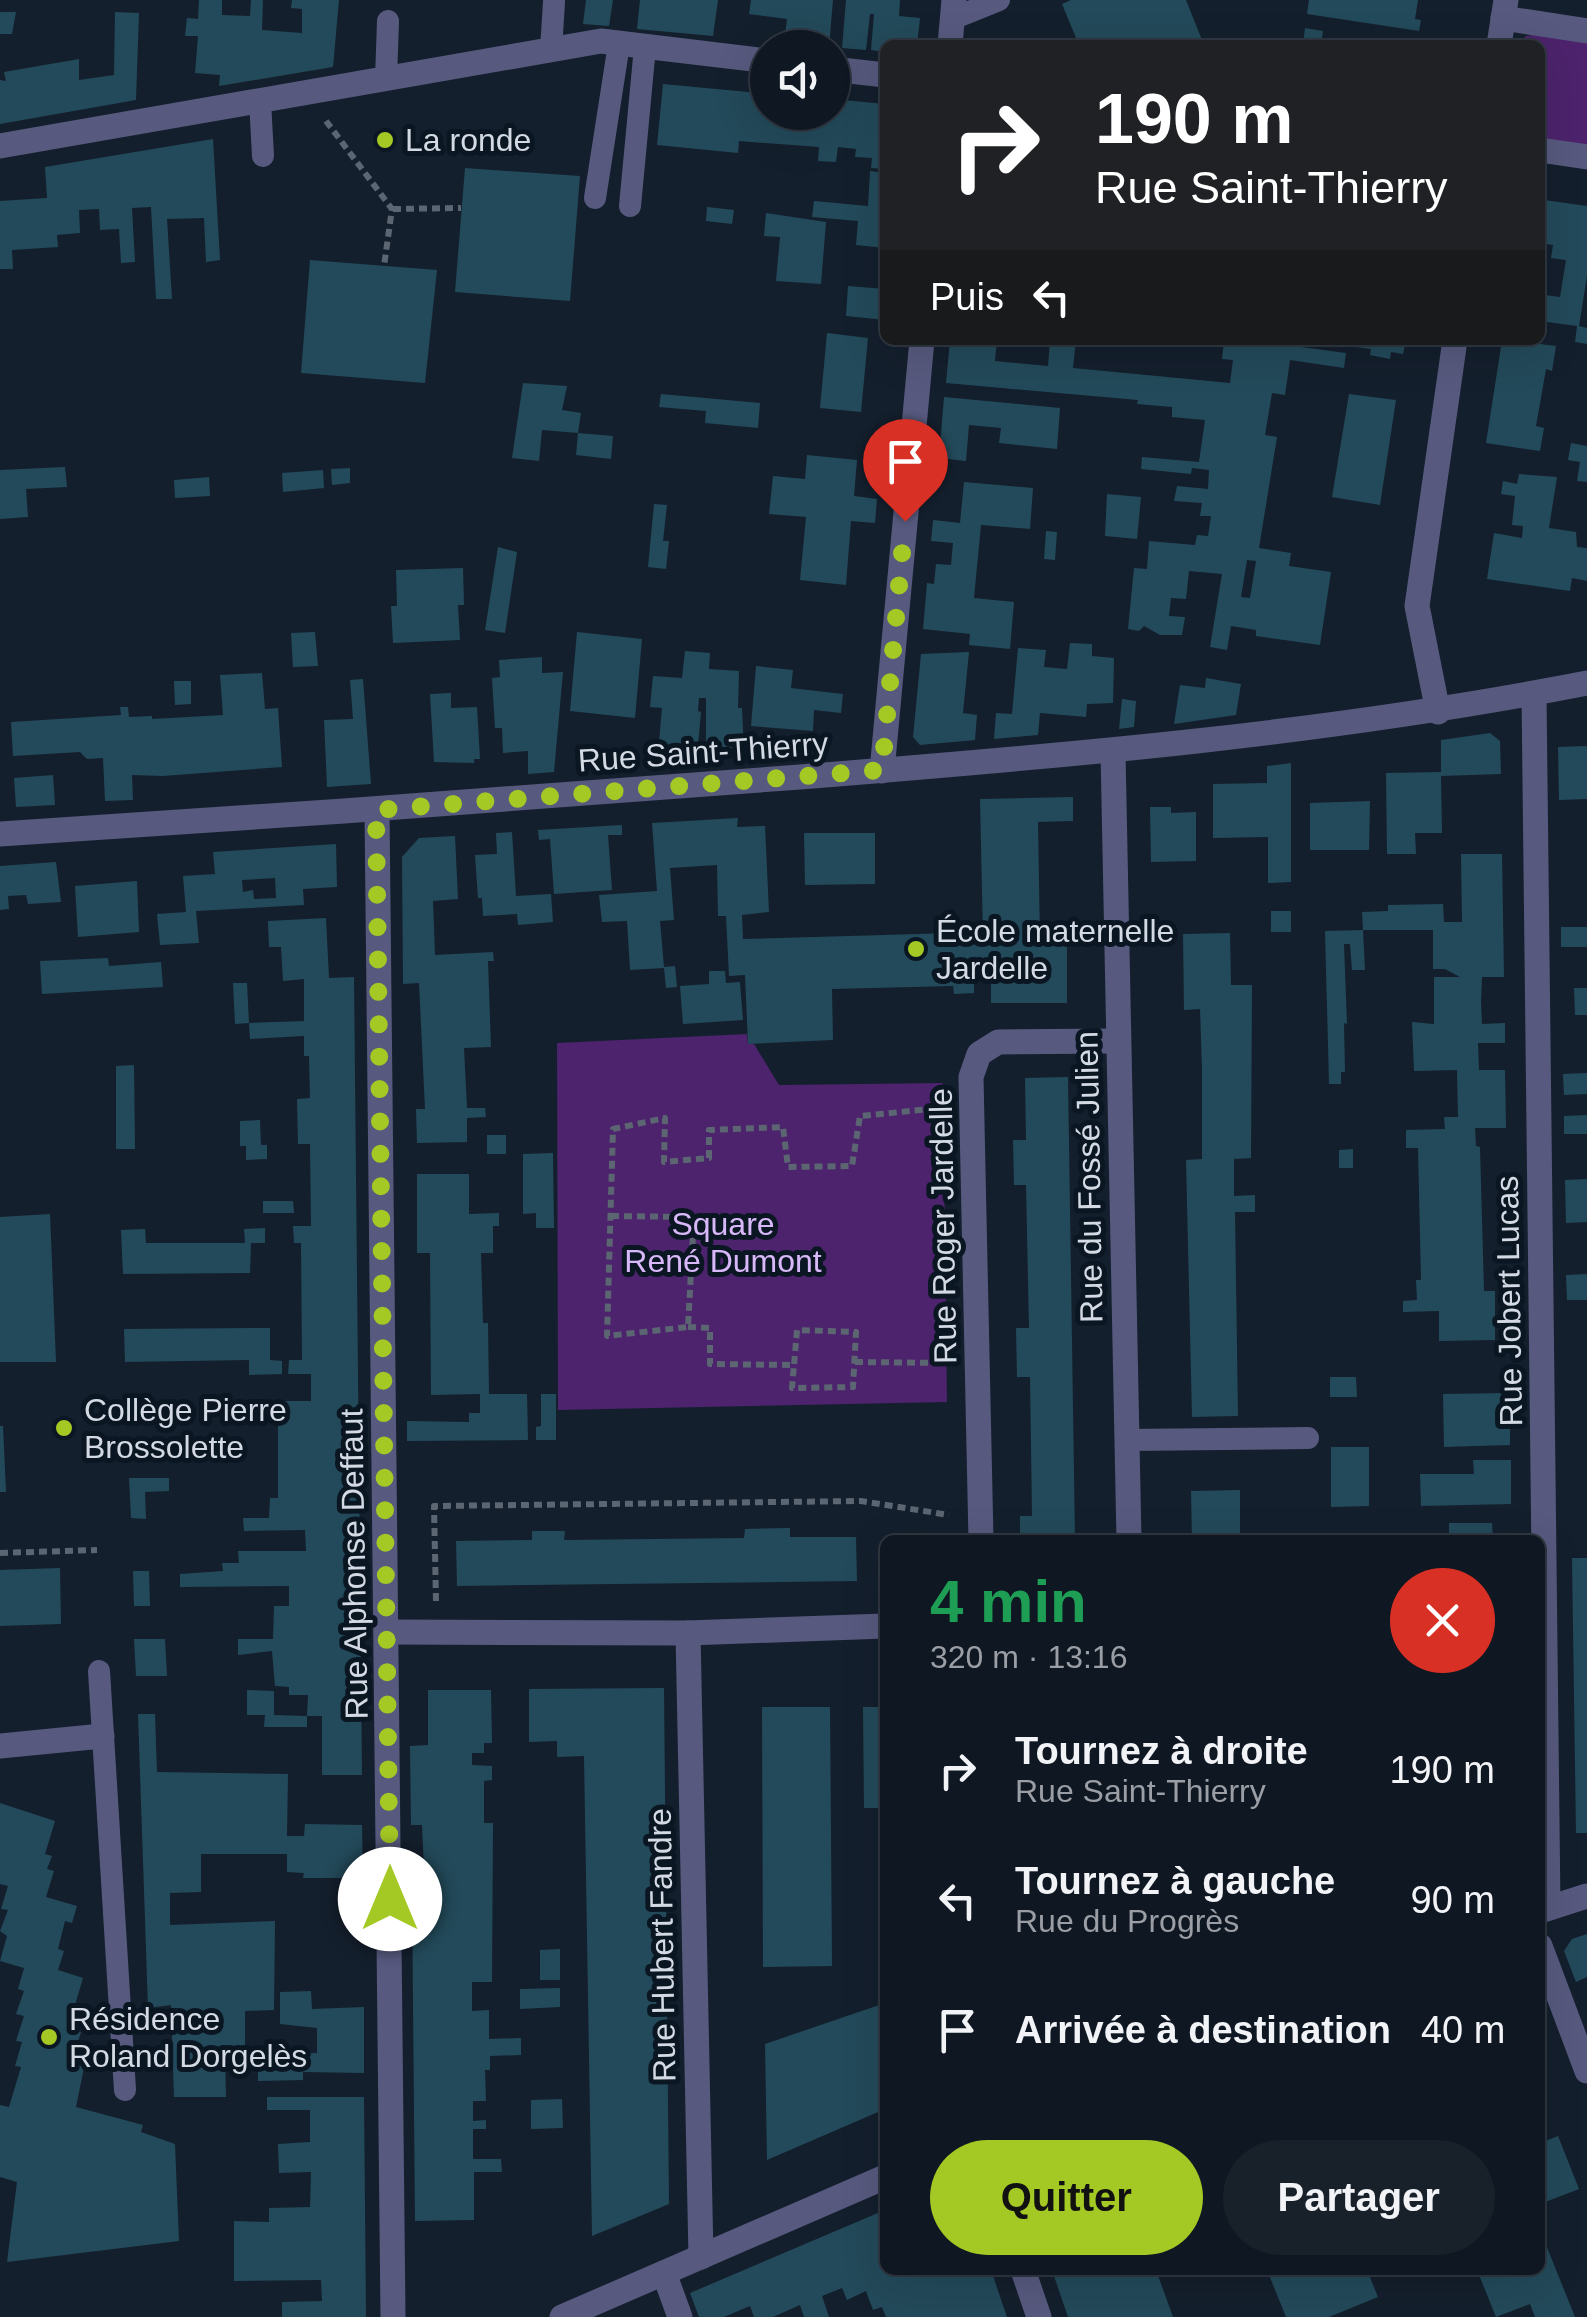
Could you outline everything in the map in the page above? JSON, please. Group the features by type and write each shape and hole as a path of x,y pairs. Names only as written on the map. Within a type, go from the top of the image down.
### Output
{"street":[{"path":"1500,40 1505,9 1587,31"},
{"path":"0,146 600,42 750,59"},
{"path":"850,70 880,74"},
{"path":"1545,151 1587,158"},
{"path":"882,770 922,345"},
{"path":"1438,712 1417,606 1455,345"},
{"name":"Rue Saint-Thierry","path":"0,834 376,810 1112,752 1438,712 1587,684"},
{"name":"Rue Jobert Lucas","path":"1534,694 1541,1535"},
{"name":"Rue du Fossé Julien","path":"1112,752 1130,1535"},
{"name":"Rue Alphonse Deffaut","path":"376,810 393,2317"},
{"name":"Rue Roger Jardelle","path":"981,1535 971,1076 979,1054 998,1042 1118,1041"},
{"path":"387,1632 688,1633 880,1626"},
{"name":"Rue Hubert Fandre","path":"688,1633 701,2257"},
{"path":"0,1746 102,1736"},
{"path":"1545,1910 1587,1896"},
{"path":"1545,1959 1587,2072"},
{"path":"562,2317 880,2179"},
{"path":"664,2273 680,2317"},
{"path":"1025,2275 1039,2317"}],"lane":[{"path":"952,21 999,0"},
{"path":"551,50 554,2"},
{"path":"386,79 388,21"},
{"path":"595,198 619,44"},
{"path":"630,206 645,47"},
{"path":"260,101 263,156"},
{"path":"1127,1440 1308,1438"},
{"path":"100,1672 126,2090"}],"path":[{"path":"321,90 325,120 392,209 384,266"},
{"path":"392,209 461,208"},
{"path":"794,1365 710,1364 710,1328 607,1336 614,1129 665,1118 664,1162 709,1158 709,1130 783,1127 788,1167 852,1166 860,1116 972,1103"},
{"path":"611,1216 694,1217 688,1327"},
{"path":"797,1330 856,1332 853,1387 792,1388 794,1365 797,1330"},
{"path":"854,1362 978,1360"},
{"path":"436,1632 434,1506 861,1501 947,1515 983,1514"},
{"path":"0,1553 97,1550"}],"green space":[{"path":"1526,36 1587,42 1587,149 1545,142 1545,40 1522,40"},
{"name":"Square René Dumont","path":"747,1034 748,1044 754,1044 779,1085 943,1083 947,1402 558,1410 557,1043"}],"building":[{"path":"199,0 222,0 222,15 250,16 251,0 263,0 262,30 302,33 302,9 291,8 292,0 339,0 333,67 219,86 220,75 195,73 198,36 185,36 187,18 198,19"},
{"path":"586,0 613,0 609,26 583,24"},
{"path":"640,0 718,0 713,36 637,29"},
{"path":"751,0 833,0 830,30 786,30 787,19 749,14"},
{"path":"846,0 900,0 899,16 920,18 918,40 880,40 880,51 871,50 874,14 870,14 866,50 850,49 850,30 844,30"},
{"path":"1071,0 1186,0 1202,40 1077,40 1062,4"},
{"path":"1309,0 1418,0 1415,19 1421,20 1419,31 1307,14"},
{"path":"0,12 16,12 12,34 0,34"},
{"path":"115,12 139,13 136,100 0,124 0,80 6,81 4,72 79,59 79,80 114,75"},
{"path":"1305,28 1323,31 1322,40 1304,40"},
{"path":"663,84 750,92 750,130 850,130 850,101 880,104 880,169 871,168 872,158 855,157 856,149 838,147 836,162 818,161 819,147 739,141 738,153 657,145"},
{"path":"213,139 220,260 206,262 204,218 167,219 172,299 156,299 151,207 132,208 135,262 121,263 119,229 100,230 99,209 79,210 80,233 57,235 58,247 12,250 13,269 0,269 0,201 47,198 45,167"},
{"path":"465,168 580,176 570,301 455,292"},
{"path":"870,171 880,172 880,247 856,245 858,221 812,217 814,201 868,206"},
{"path":"1545,200 1587,206 1587,276 1579,326 1587,328 1587,344 1575,342 1577,326 1545,322 1545,295 1560,297 1566,260 1551,258 1553,245 1545,244"},
{"path":"707,207 734,210 732,224 706,221"},
{"path":"766,213 826,222 821,284 776,281 780,237 764,236"},
{"path":"310,260 437,270 425,383 301,373"},
{"path":"848,286 880,289 880,319 846,316"},
{"path":"827,333 868,338 861,412 820,408"},
{"path":"950,345 997,345 995,361 1048,366 1050,345 1075,345 1073,368 1230,383 1233,360 1222,359 1224,345 1286,345 1346,353 1344,368 1290,360 1285,395 1272,393 1265,435 1277,437 1259,548 1291,553 1289,566 1331,572 1320,645 1256,636 1256,630 1231,626 1227,650 1210,647 1222,574 1189,571 1186,599 1171,598 1169,616 1185,617 1182,635 1160,635 1144,626 1139,631 1128,629 1134,568 1147,569 1149,541 1195,545 1197,535 1208,536 1211,516 1200,516 1202,503 1174,501 1177,486 1208,489 1209,470 1192,468 1191,474 1141,469 1142,457 1199,462 1205,420 1172,417 1172,407 1137,404 1138,400 946,383","holes":["1247,560 1256,561 1250,598 1241,597"]},
{"path":"1405,345 1403,354 1391,352 1390,359 1370,355 1371,349 1356,347"},
{"path":"1501,345 1556,346 1552,371 1546,369 1536,426 1544,428 1540,451 1486,443"},
{"path":"523,383 567,386 562,410 581,413 578,433 542,430 539,461 512,458"},
{"path":"661,394 760,403 758,428 705,423 706,411 659,407"},
{"path":"1349,394 1396,400 1380,505 1332,497"},
{"path":"944,397 1060,408 1057,449 999,443 1001,428 969,425 966,461 939,458"},
{"path":"578,433 613,436 611,459 576,455"},
{"path":"1571,443 1587,446 1587,482 1577,481 1580,462 1568,460"},
{"path":"807,455 857,460 854,496 877,499 875,523 851,521 846,585 800,580 806,517 769,514 773,476 805,479"},
{"path":"65,467 67,487 26,489 28,517 0,519 0,470"},
{"path":"350,468 350,483 332,485 331,469"},
{"path":"323,470 324,488 283,492 282,473"},
{"path":"1519,474 1557,477 1549,528 1576,532 1577,547 1587,548 1587,581 1572,578 1570,591 1487,579 1494,533 1522,538 1523,526 1512,525 1515,496 1501,494 1503,481 1517,484"},
{"path":"209,477 210,496 175,498 174,480"},
{"path":"964,482 1033,488 1030,529 981,525 974,598 1014,602 1010,649 969,645 970,634 923,629 927,583 934,584 936,564 951,565 953,543 931,541 933,520 960,523"},
{"path":"1107,494 1141,497 1137,539 1105,536"},
{"path":"654,504 667,505 663,541 669,541 666,569 648,567"},
{"path":"1046,531 1057,532 1055,560 1044,559"},
{"path":"498,547 517,552 505,633 485,630"},
{"path":"463,568 464,605 458,605 460,640 393,643 391,606 397,606 396,570"},
{"path":"315,632 318,666 293,667 291,633"},
{"path":"577,632 642,639 635,718 570,711"},
{"path":"1070,643 1092,644 1092,656 1114,658 1113,703 1087,704 1086,717 1040,713 1038,735 994,739 996,713 1012,714 1018,648 1046,650 1044,667 1067,669"},
{"path":"685,651 710,653 709,669 739,671 738,708 742,708 744,754 706,755 706,698 699,698 697,756 658,753 662,708 650,707 653,676 682,678"},
{"path":"969,652 963,713 977,715 975,740 920,745 913,737 921,654"},
{"path":"542,657 542,673 563,672 554,772 528,774 528,751 503,753 502,728 495,728 492,678 500,677 499,660"},
{"path":"756,666 793,670 791,688 843,694 841,713 814,710 813,731 751,726"},
{"path":"262,673 265,709 278,708 282,767 132,775 133,800 105,801 103,758 87,759 80,752 13,756 11,722 121,715 120,707 128,707 129,717 152,719 223,715 220,675"},
{"path":"1206,678 1241,684 1236,715 1174,724 1180,685 1205,688"},
{"path":"363,679 371,784 327,787 324,720 353,719 350,680"},
{"path":"174,681 191,681 191,704 175,705"},
{"path":"451,693 451,708 477,707 480,759 474,759 474,763 434,762 430,694"},
{"path":"1122,699 1136,701 1134,727 1119,729"},
{"path":"1490,733 1500,741 1501,774 1441,776 1442,833 1415,833 1416,854 1387,854 1386,773 1441,772 1441,740"},
{"path":"1587,746 1587,799 1559,800 1558,747"},
{"path":"1291,763 1291,882 1268,883 1268,837 1213,838 1213,784 1267,783 1267,766"},
{"path":"53,775 55,805 16,807 14,778"},
{"path":"1073,797 1073,821 1038,822 1040,942 1067,942 1067,1003 991,1003 991,977 974,977 974,993 954,994 953,986 832,989 833,1040 748,1044 745,975 729,976 726,916 718,916 717,865 670,868 674,920 660,921 664,967 675,966 677,987 666,988 664,968 630,970 627,921 602,922 599,895 657,891 652,823 738,818 737,827 765,826 769,912 742,915 743,939 953,933 953,938 983,937 980,799"},
{"path":"1370,801 1369,850 1310,850 1310,803"},
{"path":"1150,807 1171,807 1171,813 1196,812 1196,861 1151,862"},
{"path":"622,825 622,835 608,835 612,890 554,894 550,839 539,840 538,830"},
{"path":"512,832 516,896 551,894 553,922 518,925 517,914 483,916 475,855 497,854 496,833"},
{"path":"804,833 875,833 875,884 805,885"},
{"path":"455,836 458,899 433,901 435,955 493,952 494,961 488,961 491,1047 464,1048 467,1108 485,1108 486,1117 467,1118 467,1142 417,1143 416,1109 425,1109 419,983 403,984 402,857 419,838"},
{"path":"336,844 337,887 303,889 304,905 196,911 199,943 160,945 157,914 186,912 183,876 215,874 213,852","holes":["275,878 276,898 254,899 253,890 243,892 242,880"]},
{"path":"1461,854 1502,854 1504,977 1482,977 1481,1002 1482,1024 1505,1023 1505,1043 1478,1043 1479,1070 1505,1070 1506,1128 1475,1128 1476,1146 1480,1147 1484,1291 1495,1291 1495,1340 1439,1341 1439,1311 1403,1312 1403,1301 1417,1300 1416,1280 1421,1280 1418,1148 1406,1148 1406,1130 1445,1129 1444,1117 1458,1117 1457,1070 1414,1071 1412,1022 1434,1024 1434,977 1460,977 1445,969 1433,969 1433,930 1363,930 1362,912 1388,911 1388,905 1443,904 1444,922 1462,922"},
{"path":"56,862 61,902 28,904 26,895 8,896 9,909 0,910 0,866"},
{"path":"137,881 139,932 78,937 75,886"},
{"path":"1271,911 1291,911 1291,932 1271,932"},
{"path":"326,918 329,978 354,977 362,1775 322,1775 322,1716 307,1716 308,1695 289,1695 289,1687 275,1686 272,1651 238,1655 238,1639 273,1639 274,1606 289,1606 289,1586 180,1587 180,1574 223,1571 222,1563 239,1563 238,1551 306,1551 305,1530 244,1531 243,1518 269,1518 270,1498 278,1498 278,1401 311,1401 311,1374 288,1374 289,1360 302,1360 301,1243 294,1243 293,1226 311,1226 310,1144 298,1144 297,1099 310,1098 309,1056 304,1056 304,1036 250,1039 249,1023 304,1021 304,979 283,981 281,947 269,947 268,921"},
{"path":"1561,927 1587,927 1587,947 1561,947"},
{"path":"1363,930 1365,970 1352,970 1350,944 1344,944 1345,1072 1341,1072 1341,1084 1329,1084 1325,931"},
{"path":"1230,933 1231,985 1252,985 1251,1158 1234,1159 1234,1196 1255,1195 1255,1212 1235,1212 1238,1416 1192,1417 1186,1160 1202,1159 1202,1069 1200,1009 1184,1010 1183,934"},
{"path":"108,958 109,966 161,962 163,987 42,994 40,961"},
{"path":"709,971 725,971 726,983 740,982 743,1020 683,1024 680,986 709,984"},
{"path":"233,983 247,983 249,1023 235,1024"},
{"path":"1574,988 1587,988 1587,1015 1575,1015"},
{"path":"134,1065 135,1149 116,1149 116,1066"},
{"path":"1587,1073 1587,1094 1564,1095 1563,1074"},
{"path":"1068,1077 1075,1535 1020,1535 1020,1516 1032,1516 1030,1377 1017,1377 1016,1328 1029,1328 1026,1185 1014,1185 1013,1140 1026,1140 1025,1078"},
{"path":"1587,1115 1587,1134 1564,1134 1564,1116"},
{"path":"260,1120 261,1145 267,1145 267,1159 246,1160 246,1146 240,1146 240,1121"},
{"path":"487,1135 506,1135 506,1154 487,1154"},
{"path":"1353,1149 1353,1168 1339,1168 1339,1150"},
{"path":"553,1153 554,1228 536,1228 536,1213 523,1214 523,1154"},
{"path":"417,1174 469,1174 469,1214 499,1213 499,1226 493,1226 493,1253 481,1253 483,1323 488,1323 489,1394 527,1394 528,1440 407,1441 407,1421 469,1422 469,1413 480,1413 480,1394 431,1395 430,1253 417,1253"},
{"path":"1587,1179 1587,1222 1566,1223 1565,1180"},
{"path":"263,1201 293,1201 294,1213 263,1213"},
{"path":"50,1214 56,1362 0,1362 0,1217"},
{"path":"265,1228 265,1243 251,1243 250,1273 123,1274 121,1230 145,1229 146,1243 245,1243 244,1229"},
{"path":"1587,1274 1587,1300 1567,1300 1566,1275"},
{"path":"270,1328 270,1360 282,1361 282,1374 249,1375 249,1360 125,1362 124,1329"},
{"path":"1330,1377 1356,1377 1357,1397 1330,1397"},
{"path":"1510,1393 1510,1445 1444,1447 1443,1394"},
{"path":"541,1394 556,1394 556,1440 536,1440 536,1427 541,1426"},
{"path":"3,1426 6,1492 0,1492"},
{"path":"1331,1447 1369,1447 1369,1506 1331,1507"},
{"path":"1473,1460 1511,1460 1511,1504 1421,1506 1420,1474 1474,1474"},
{"path":"129,1478 169,1478 169,1491 145,1492 146,1519 131,1518"},
{"path":"1240,1490 1240,1535 1192,1535 1191,1491"},
{"path":"1449,1523 1492,1523 1493,1535 1449,1535"},
{"path":"790,1528 790,1537 856,1537 857,1581 457,1586 456,1541 532,1540 532,1531 565,1531 564,1540 744,1538 745,1529"},
{"path":"1572,1558 1587,1558 1587,1833 1576,1833"},
{"path":"60,1568 61,1624 0,1626 0,1570"},
{"path":"133,1571 149,1571 150,1606 134,1606"},
{"path":"134,1639 165,1639 167,1676 136,1676"},
{"path":"664,1688 669,2204 592,2236 584,1756 557,1757 557,1741 529,1742 529,1689"},
{"path":"247,1690 274,1691 274,1715 307,1716 307,1727 264,1727 265,1715 247,1715"},
{"path":"428,1690 491,1690 492,1743 484,1743 484,1753 472,1753 472,1765 492,1766 492,1780 484,1781 484,1823 493,1823 492,1982 472,1982 472,2011 489,2010 489,2039 521,2038 521,2055 490,2056 490,2070 485,2070 486,2101 473,2101 473,2121 486,2120 486,2129 473,2129 473,2159 501,2159 502,2172 474,2172 474,2220 415,2221 412,1892 425,1892 422,1825 411,1825 410,1746 428,1745"},
{"path":"762,1707 830,1707 832,1966 763,1967"},
{"path":"863,1707 880,1707 880,1808 864,1808"},
{"path":"138,1714 155,1714 157,1772 288,1774 287,1836 304,1836 305,1824 362,1825 363,1878 303,1878 304,1873 287,1872 287,1854 201,1854 201,1892 170,1893 170,1925 275,1921 274,2010 245,2011 245,2054 225,2054 226,2097 174,2097 171,2005 148,2008"},
{"name":"Résidence Roland Dorgelès","path":"0,1803 55,1821 45,1854 52,1856 47,1869 54,1871 46,1897 77,1906 72,1923 65,1921 58,1949 64,1951 58,1970 83,1978 75,2005 82,2006 75,2030 81,2032 74,2055 86,2058 76,2107 143,2125 141,2132 175,2144 179,2241 7,2262 17,2182 0,2177 0,2105 9,2107 21,2067 15,2066 22,2042 16,2041 24,2016 16,2014 24,1991 18,1989 24,1968 0,1961 7,1936 0,1931 8,1910 1,1909 8,1886 0,1884"},
{"path":"1587,1934 1587,1977 1576,1982 1564,1951 1572,1939"},
{"path":"560,1949 560,1980 540,1980 540,1950"},
{"path":"560,1988 560,2007 520,2009 520,1989"},
{"path":"311,1991 312,2009 364,2007 364,2073 303,2072 303,2080 258,2081 258,2054 317,2053 317,2028 280,2024 280,1992"},
{"path":"880,2005 880,2111 767,2160 765,2044"},
{"path":"267,2097 364,2097 366,2317 282,2317 282,2302 322,2301 321,2280 234,2281 234,2221 269,2222 269,2208 310,2207 311,2172 279,2173 278,2144 310,2142 310,2110 267,2110"},
{"path":"562,2099 563,2128 531,2129 531,2100"},
{"path":"1558,2136 1579,2189 1545,2202 1545,2141"},
{"path":"880,2212 880,2275 993,2275 1007,2317 886,2317 882,2307 873,2310 866,2291 847,2300 842,2288 822,2296 829,2317 804,2317 800,2305 773,2317 754,2317 750,2306 724,2317 699,2317 690,2293"},
{"path":"1545,2242 1575,2317 1535,2317 1530,2304 1496,2317 1479,2275 1545,2275"},
{"path":"1054,2275 1158,2275 1173,2317 1068,2317"},
{"path":"1269,2275 1369,2275 1378,2297 1329,2317 1286,2317"}],"place":[{"name":"La ronde","path":"385,140"},
{"name":"École maternelle Jardelle","path":"916,949"},
{"name":"Collège Pierre Brossolette","path":"64,1428"},
{"name":"Résidence Roland Dorgelès","path":"49,2037"}],"route":[{"path":"390,1899 376,810 882,770 905,521"}]}
